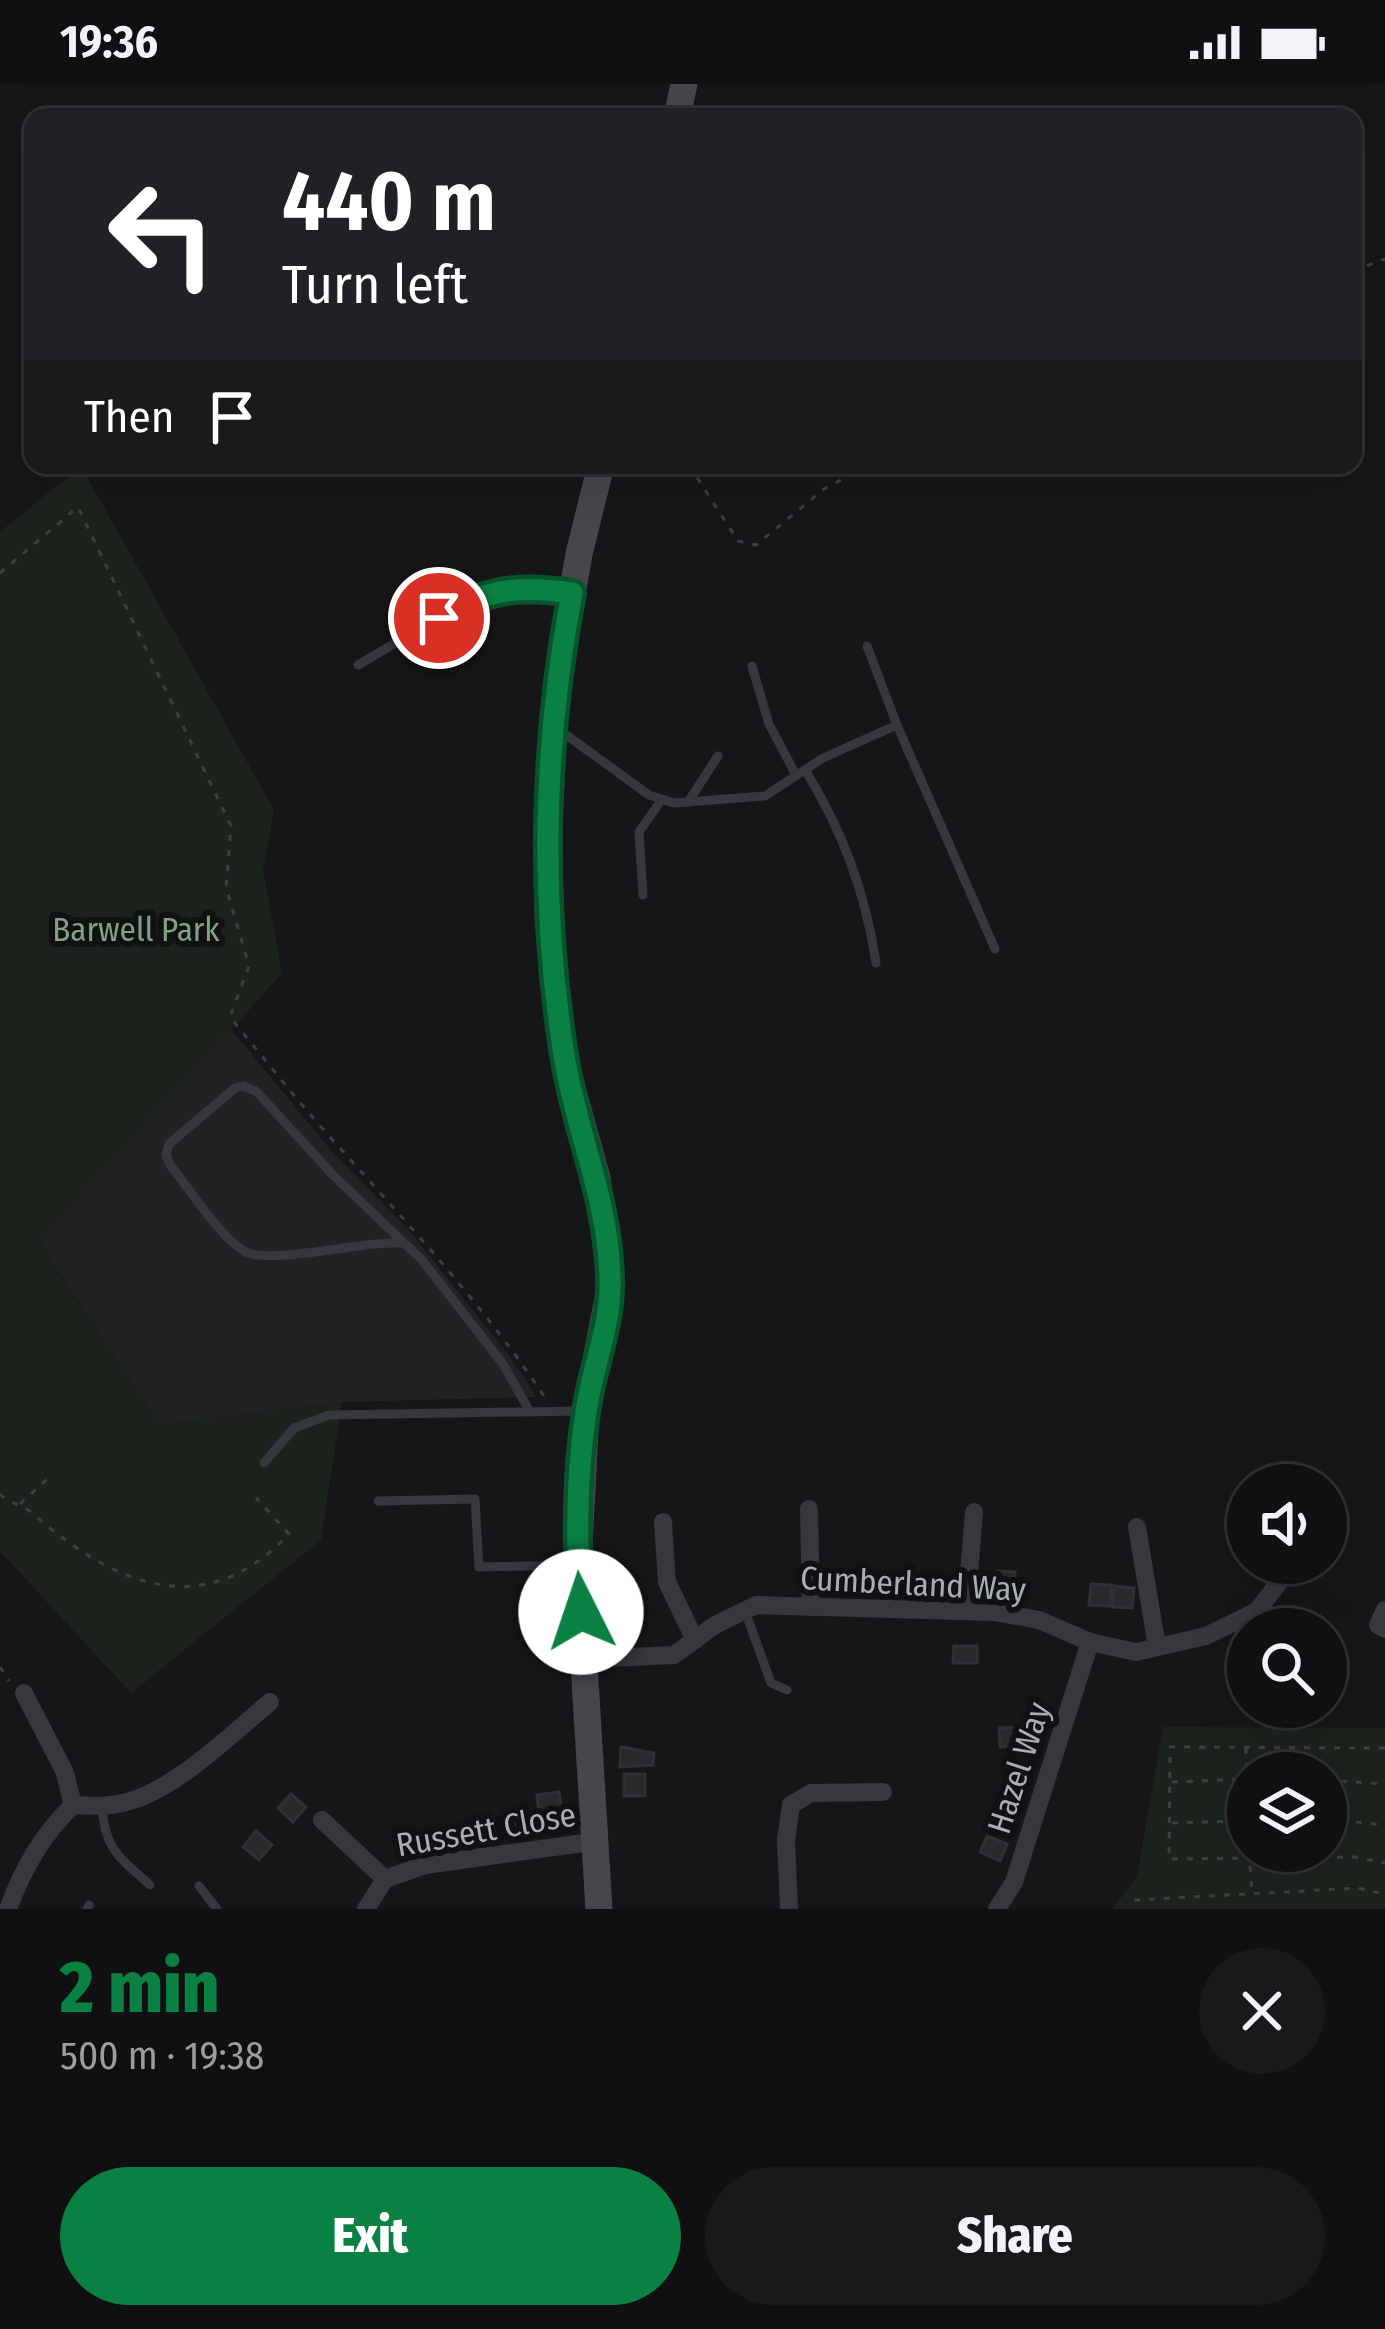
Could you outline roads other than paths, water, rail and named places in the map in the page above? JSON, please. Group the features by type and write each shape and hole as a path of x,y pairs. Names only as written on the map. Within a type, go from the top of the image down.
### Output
{"street":[{"path":"599,474 556,686 548,918 564,1059 597,1178 611,1282 586,1411 578,1565 599,1909"},
{"path":"809,1509 811,1607"},
{"path":"967,1611 974,1512"},
{"path":"663,1522 667,1582 694,1640"},
{"path":"1137,1527 1156,1647"},
{"name":"Cumberland Way","path":"585,1659 674,1655 756,1605 967,1611 1039,1620 1090,1642 1136,1652 1206,1636 1257,1610 1277,1584"},
{"path":"1385,1610 1378,1625 1385,1629"},
{"name":"Hazel Way","path":"998,1909 1014,1882 1090,1642"},
{"path":"24,1693 65,1773 73,1805"},
{"path":"8,1909 20,1876 50,1827 73,1805 132,1801 168,1783 270,1702"},
{"path":"789,1909 786,1840 791,1805 811,1792 884,1792"},
{"name":"Russett Close","path":"322,1820 386,1879"},
{"name":"Russett Close","path":"366,1909 386,1879 424,1864 598,1841"}],"lane":[{"path":"358,665 467,601 527,586 572,593"},
{"path":"867,646 995,949"},
{"path":"752,666 769,724 826,802 868,908 876,963"},
{"path":"555,727 649,795 688,802 765,796 860,740 897,725"},
{"path":"688,802 718,755"},
{"path":"643,895 638,832 662,799"},
{"path":"403,1243 377,1241 262,1258 244,1251 170,1165 169,1144 235,1088 256,1091 334,1176 422,1260 503,1364 530,1412"},
{"path":"264,1463 294,1428 329,1415 586,1411"},
{"path":"378,1501 475,1499 479,1567 578,1565"},
{"path":"745,1611 771,1683 787,1690"},
{"path":"102,1806 103,1829 111,1849 150,1886"},
{"path":"199,1886 217,1909"}],"park label":[{"name":"Barwell Park","path":"136,930"}]}
